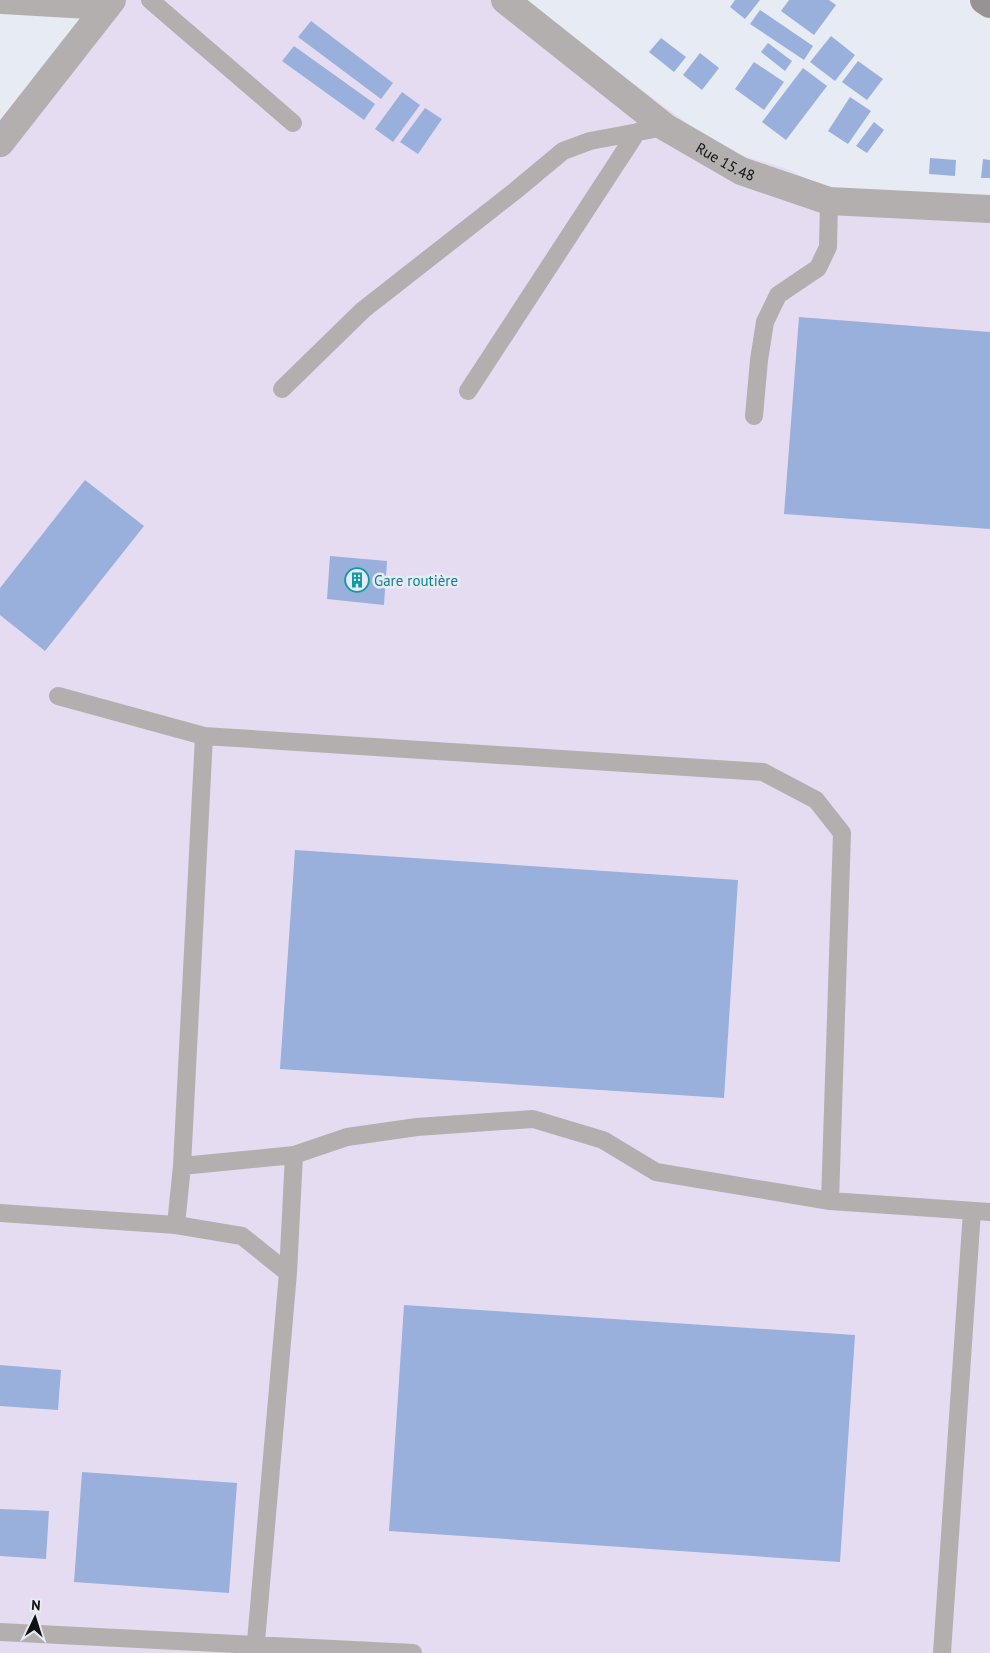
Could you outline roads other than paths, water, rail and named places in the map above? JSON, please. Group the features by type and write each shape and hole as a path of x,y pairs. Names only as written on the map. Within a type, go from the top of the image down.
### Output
{"main road":[{"path":"984,0 990,4"}],"street":[{"path":"2,0 109,3"},
{"name":"Rue 15.48","path":"505,0 665,127 741,171 829,201 990,209"},
{"path":"0,143 109,3"}],"lane":[{"path":"150,0 293,123"},
{"path":"282,390 363,310 563,152 590,141 665,127"},
{"path":"468,391 637,132"},
{"path":"754,416 759,360 765,322 778,295 818,268 828,248 829,201"},
{"path":"58,696 204,736 763,772 816,800 842,833 830,1201"},
{"path":"176,1226 182,1166 204,736"},
{"path":"182,1166 294,1155 347,1137 417,1126 533,1119 603,1140 656,1172 830,1201 990,1212"},
{"path":"255,1649 288,1273 294,1155"},
{"path":"942,1653 972,1211"},
{"path":"0,1213 176,1226 242,1236 288,1273"},
{"path":"0,1632 255,1649 413,1653"}],"place":[{"name":"Gare routière","path":"357,580"}]}
